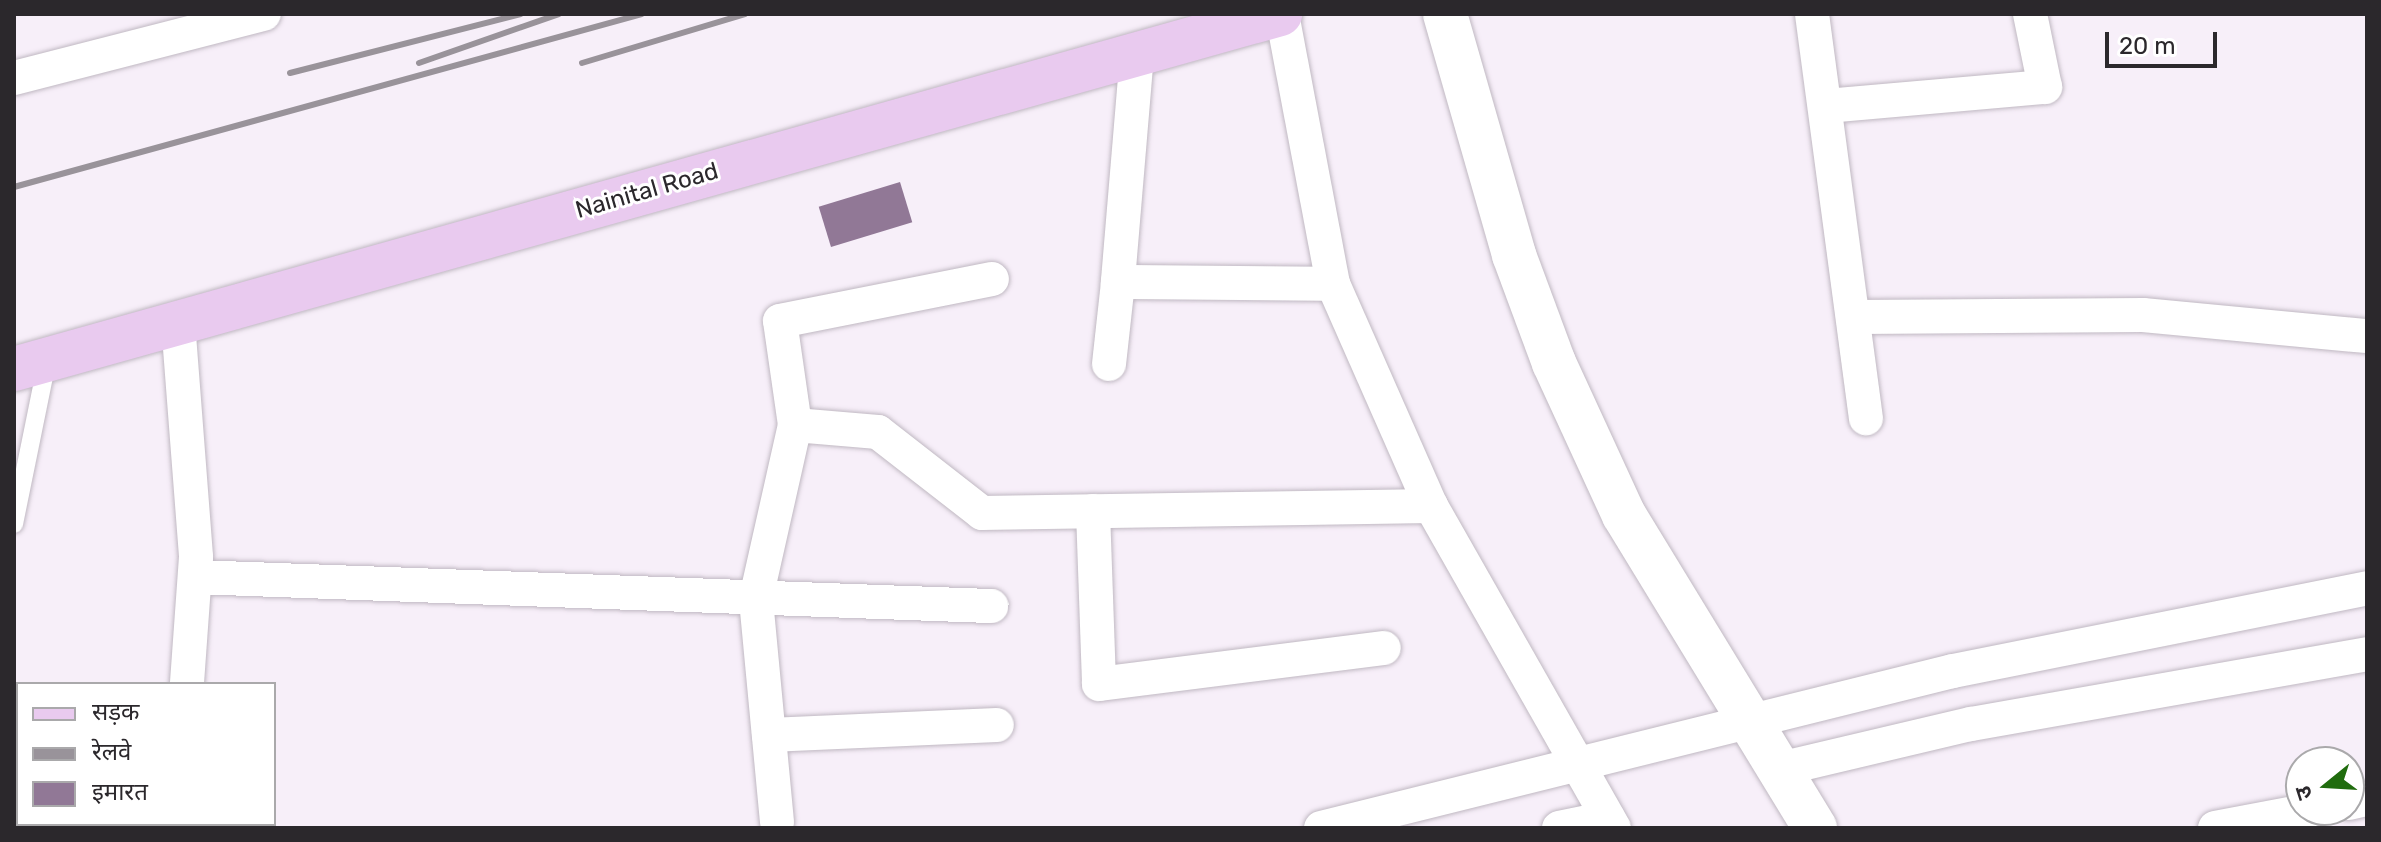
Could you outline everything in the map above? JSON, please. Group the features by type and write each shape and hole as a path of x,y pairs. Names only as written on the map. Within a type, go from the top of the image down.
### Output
{"main road":[{"name":"Nainital Road","path":"31,364 1281,14"}],"street":[{"path":"14,78 264,14"},
{"path":"1281,14 1333,284 1431,506 1611,823 1559,828"},
{"path":"1445,14 1514,255 1554,363 1624,515 1815,828"},
{"path":"1812,14 1856,317 1866,418"},
{"path":"1826,106 2045,87 2030,14"},
{"path":"1109,364 1137,54"},
{"path":"777,822 756,598 795,425 780,321 992,279"},
{"path":"1118,282 1333,284"},
{"path":"1856,317 2143,315 2367,336"},
{"path":"178,322 195,577 187,682"},
{"path":"795,425 878,432 982,513 1431,506"},
{"path":"1093,511 1099,684 1384,648"},
{"path":"195,577 991,606"},
{"path":"1321,828 1391,820 1749,718 2367,588"},
{"path":"1780,769 1971,724 2367,654"},
{"path":"769,735 997,725"},
{"path":"2215,828 2285,815"}],"lane":[{"path":"14,524 31,364"}],"building":[{"path":"900,182 912,222 831,247 819,207"}],"railway":[{"path":"290,73 521,14"},
{"path":"419,63 559,14"},
{"path":"14,187 642,14"},
{"path":"582,63 745,14"}]}
